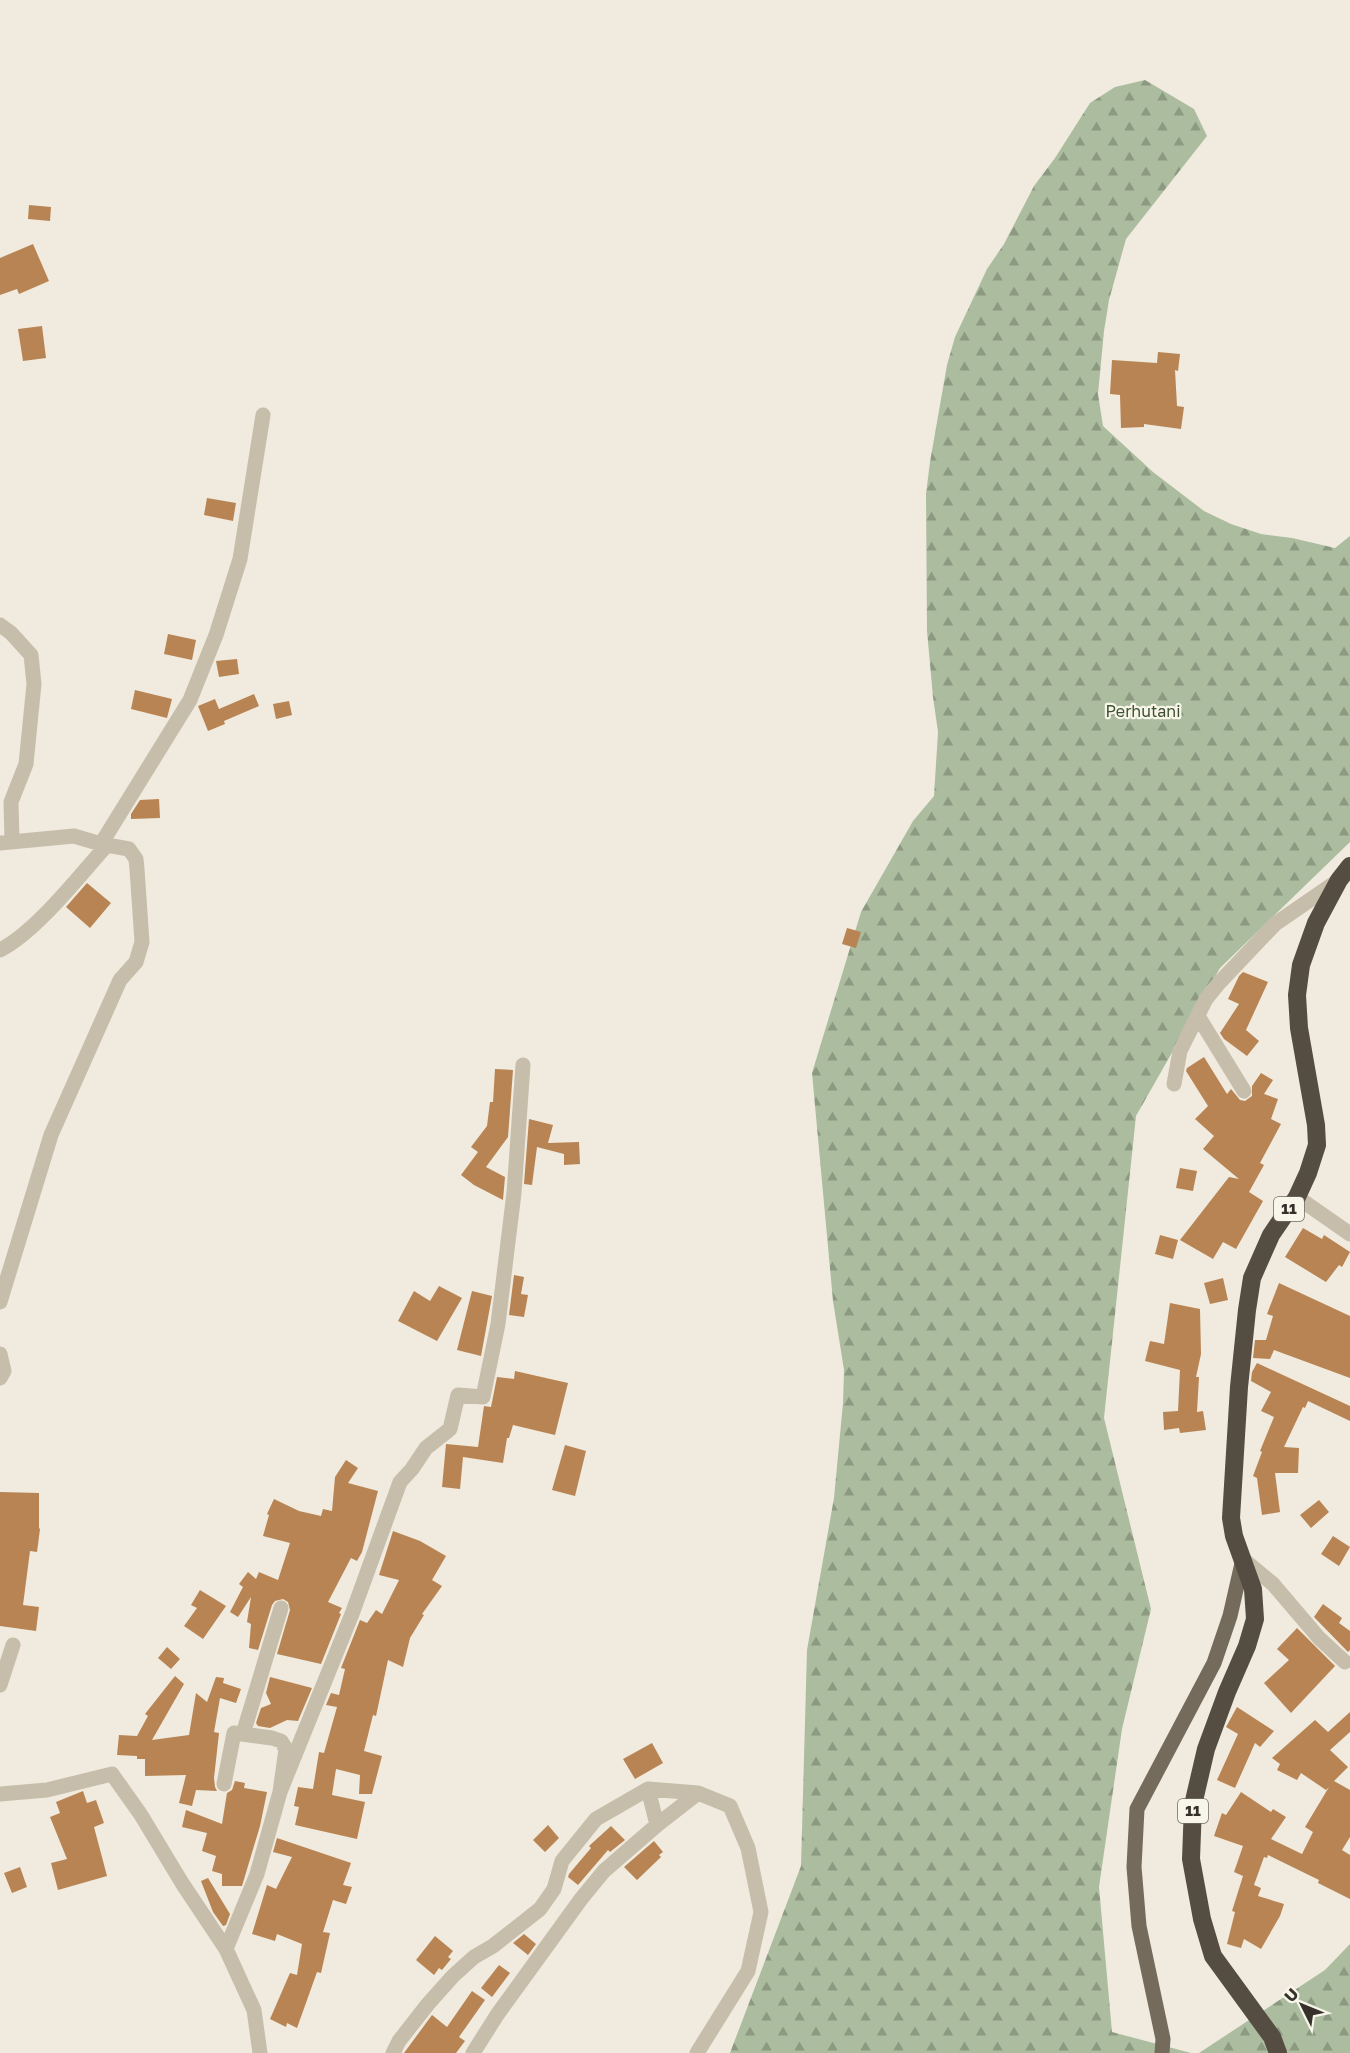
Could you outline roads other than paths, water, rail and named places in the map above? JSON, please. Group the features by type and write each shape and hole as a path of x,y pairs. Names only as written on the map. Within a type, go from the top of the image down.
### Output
{"highway":[{"name":"11","path":"1278,2053 1272,2037 1213,1956 1202,1919 1191,1859 1193,1805 1206,1749 1247,1646 1255,1619 1253,1589 1234,1536 1231,1518 1246,1310 1252,1278 1271,1235 1297,1197 1317,1145 1316,1125 1299,1028 1297,995 1301,965 1316,923 1344,873"}],"main road":[{"path":"1162,2053 1163,2039 1139,1926 1134,1867 1137,1809 1214,1663 1230,1616 1243,1559"}],"street":[{"path":"0,950 39,918 104,845 190,700 216,635 240,559 263,415"},
{"path":"0,625 11,633 31,655 34,684 26,764 11,802 6,842 69,836 129,849 136,859 142,933 139,956 120,980 51,1135 0,1302"},
{"path":"1174,1084 1180,1051 1206,999 1219,982 1275,924 1344,873"},
{"path":"1198,1016 1244,1091"},
{"path":"226,1949 257,1874 280,1792 352,1614 400,1482 426,1448 450,1428 458,1395 483,1397 500,1312 514,1193 523,1065"},
{"path":"1297,1197 1347,1231"},
{"path":"0,1354 4,1371 0,1378"},
{"path":"1243,1559 1274,1584 1318,1638 1346,1662"},
{"path":"243,1734 281,1608"},
{"path":"1,1679 13,1645"},
{"path":"224,1784 234,1733 272,1738 281,1741 286,1749 280,1792"},
{"path":"0,1794 47,1790 112,1774 141,1815 182,1883 226,1949 254,2010 260,2053"},
{"path":"648,1789 657,1826"},
{"path":"393,2053 399,2041 453,1976 474,1957 493,1946 540,1909 554,1889 562,1861 596,1819 648,1789 698,1793 730,1806 748,1848 761,1912 748,1971 697,2053"},
{"path":"473,2053 497,2015 604,1871 698,1793"}],"park label":[{"name":"Perhutani","path":"1143,711"}]}
